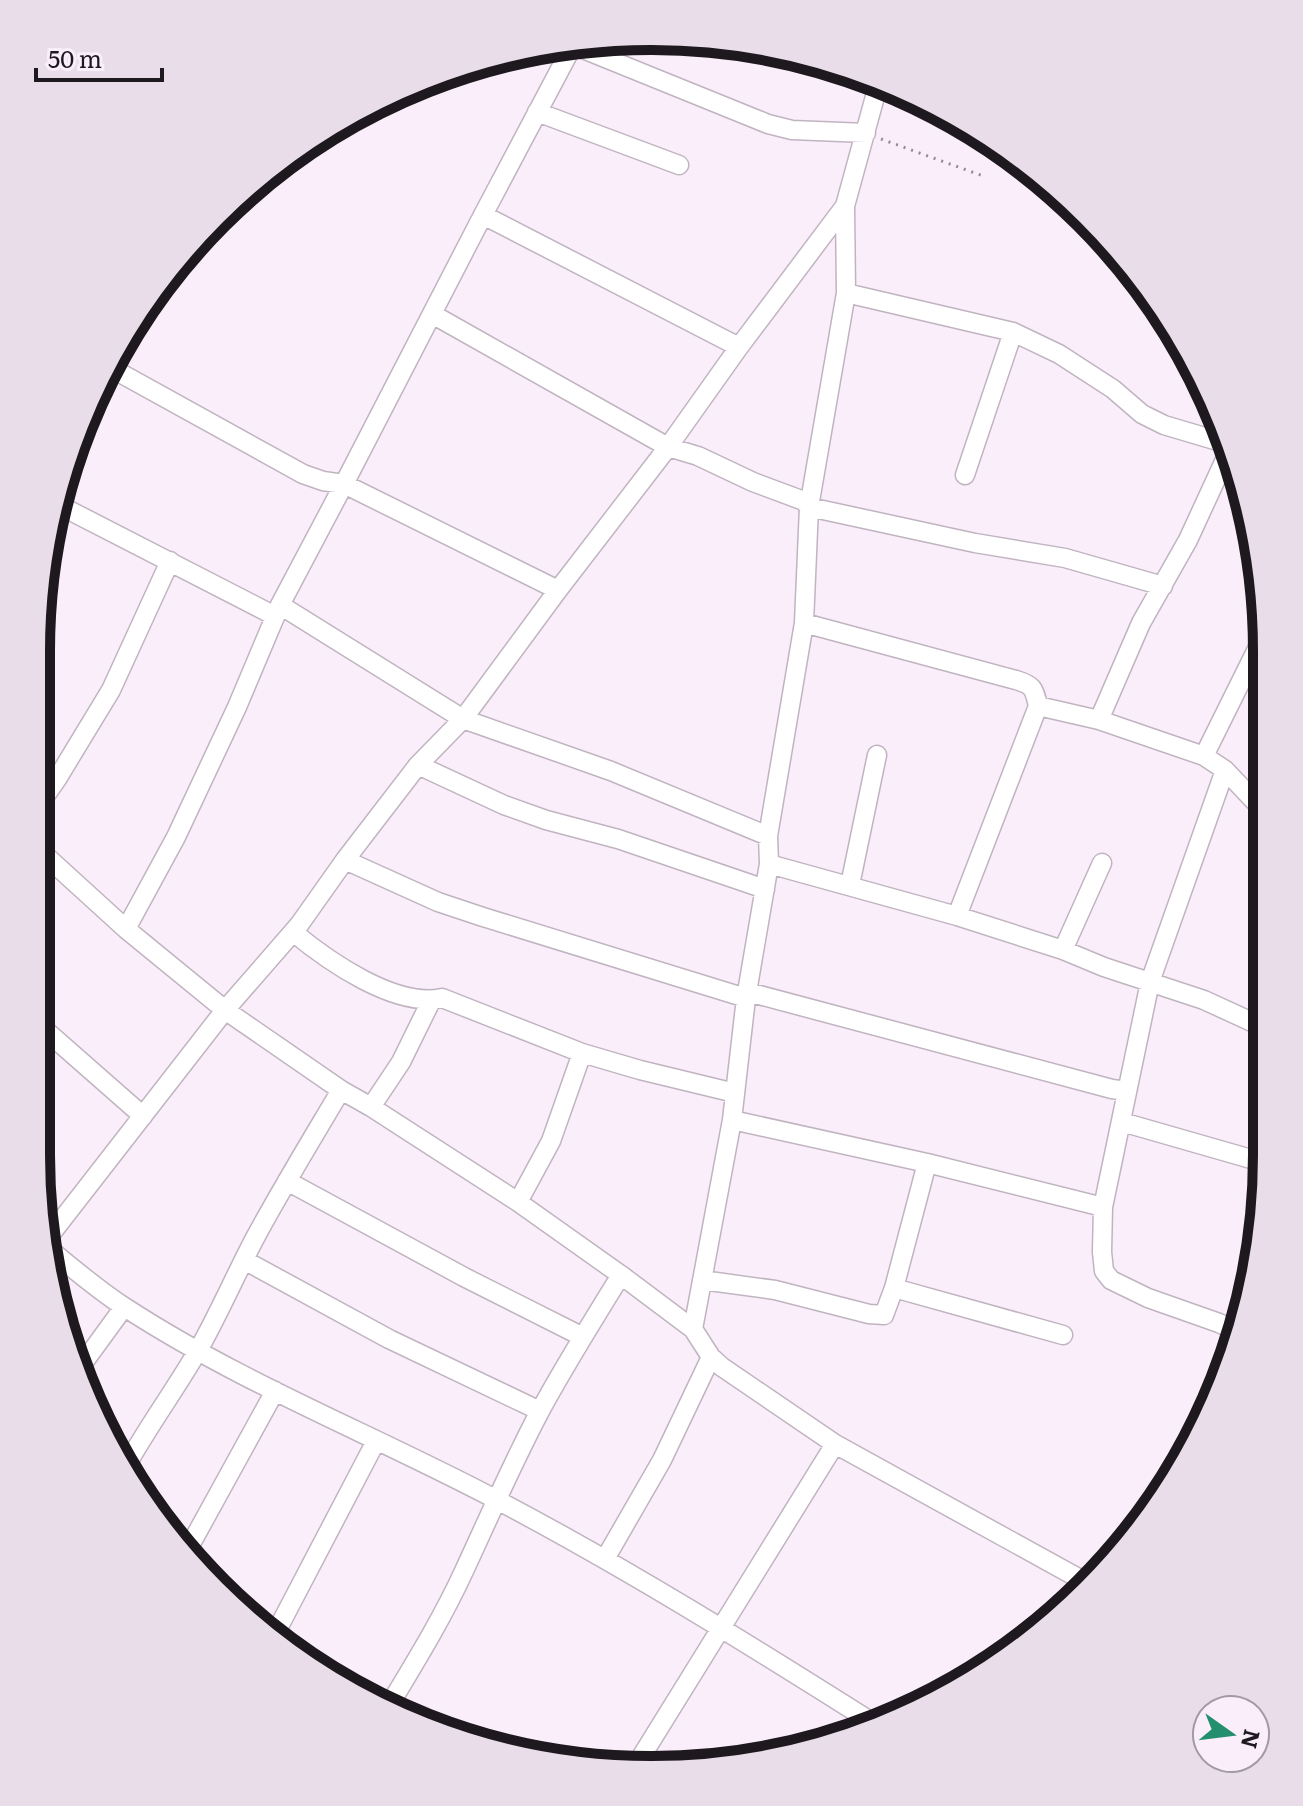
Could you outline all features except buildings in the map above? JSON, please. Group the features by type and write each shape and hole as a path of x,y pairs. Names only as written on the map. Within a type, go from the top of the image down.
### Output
{"street":[{"path":"595,53 768,124 792,130 866,133"},
{"path":"126,929 189,810 237,707 277,610 567,56"},
{"path":"693,1329 732,1120 747,995 769,864 768,836 804,623 809,507 846,293 845,206 876,94"},
{"path":"537,112 679,165"},
{"path":"55,1229 225,1010 293,932 418,765 463,719 845,206"},
{"path":"483,215 739,347"},
{"path":"846,293 1013,332 1059,354 1113,389 1142,414 1164,425 1214,440"},
{"path":"432,314 668,447 698,456 753,482 804,501 809,507 975,543 1065,558 1163,586"},
{"path":"965,475 1013,332"},
{"path":"119,372 303,474 344,484 558,590"},
{"path":"1099,720 1141,623 1188,540 1223,464"},
{"path":"67,509 277,610 463,719 611,771 768,836"},
{"path":"50,789 111,690 170,561"},
{"path":"804,623 1028,684 1035,690 1038,706 957,916"},
{"path":"1204,756 1253,657"},
{"path":"1038,706 1099,720 1204,756 1225,770 1253,799"},
{"path":"850,885 877,755"},
{"path":"418,765 504,805 618,839 765,889"},
{"path":"1225,770 1150,982 1103,1207 1102,1252 1104,1271 1111,1280 1148,1298 1228,1327"},
{"path":"50,860 126,929 225,1010 341,1090 518,1202 621,1275 693,1329 711,1357 835,1444 1079,1578"},
{"path":"345,860 438,902 747,995 1127,1091"},
{"path":"1063,950 1102,863"},
{"path":"769,864 957,916 1063,950 1204,1000 1253,1022"},
{"path":"293,932 359,977 398,996 431,1001 442,998 582,1053 735,1093"},
{"path":"371,1107 401,1062 431,1001"},
{"path":"50,1034 143,1116"},
{"path":"518,1202 551,1141 582,1053"},
{"path":"132,1456 198,1350 287,1181 341,1090"},
{"path":"732,1120 927,1163 1103,1207"},
{"path":"1122,1122 1253,1160"},
{"path":"702,1280 775,1290 881,1316 886,1313 894,1288 927,1163"},
{"path":"287,1181 464,1277 583,1337"},
{"path":"59,1257 124,1307 198,1350 496,1499 605,1559 864,1717"},
{"path":"244,1260 389,1339 540,1411"},
{"path":"394,1698 464,1573 496,1499 540,1411 621,1275"},
{"path":"894,1288 1063,1335"},
{"path":"86,1359 124,1307"},
{"path":"605,1559 662,1460 711,1357"},
{"path":"192,1542 275,1391"},
{"path":"279,1627 376,1441"},
{"path":"642,1756 835,1444"}],"path":[{"path":"866,133 983,176"}]}
